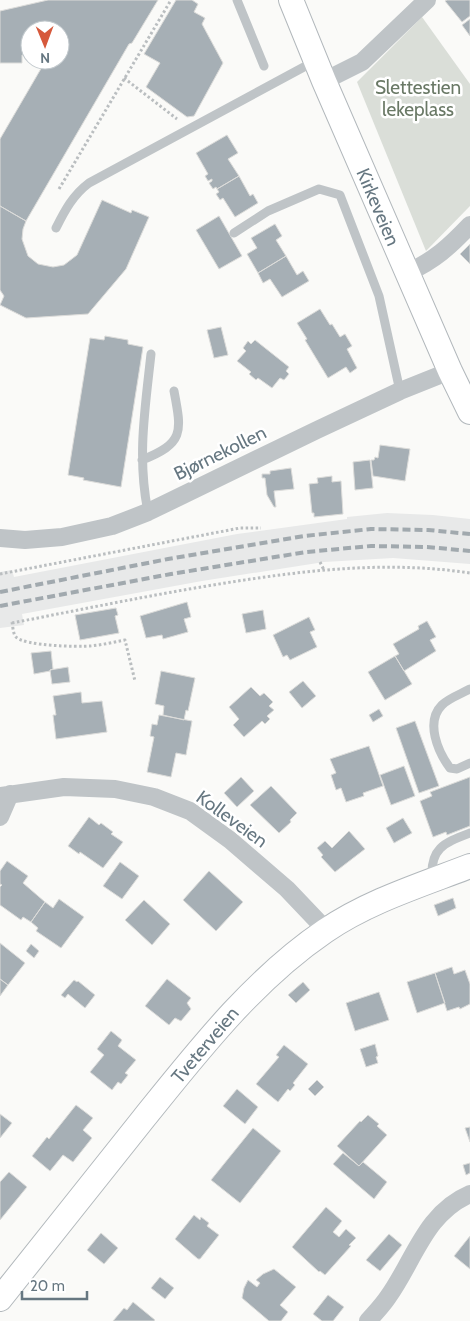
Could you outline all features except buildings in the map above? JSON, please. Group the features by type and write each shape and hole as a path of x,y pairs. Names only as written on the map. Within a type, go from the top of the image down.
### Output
{"street":[{"name":"Kirkeveien","path":"291,0 319,71 450,371 470,412"},
{"path":"319,71 362,62 427,0"},
{"path":"407,273 427,264 446,250 470,225"},
{"name":"Bjørnekollen","path":"0,538 25,540 62,537 112,526 148,512 400,391 450,371"},
{"name":"Kolleveien","path":"5,795 64,787 115,789 154,797 190,811 230,840 287,889 326,930"},
{"path":"0,817 5,795"},
{"name":"Tveterveien","path":"0,1299 166,1091 237,1007 289,958 326,930 354,913 388,897 470,866"},
{"path":"368,1321 388,1297 427,1230 439,1215 470,1194"}],"lane":[{"path":"237,0 264,66"},
{"path":"56,228 67,207 78,192 89,183 189,129 319,71"},
{"path":"234,233 268,211 319,190 340,195 380,296 400,391"},
{"path":"148,512 144,492 142,433 151,354"},
{"path":"142,460 158,454 174,442 179,432 174,391"},
{"path":"470,689 443,705 436,715 434,733 445,762 450,768 457,769 470,763"},
{"path":"432,881 431,864 436,852 446,842 470,833"}],"path":[{"path":"58,192 171,0"},
{"path":"124,78 189,129"},
{"path":"0,574 240,528 261,528"},
{"path":"320,562 324,570"},
{"path":"134,681 125,640 92,646 64,646 27,642 14,635 12,622 147,596 268,576 324,570 414,567 470,573"}],"shaded area":[{"path":"387,513 470,519 470,564 393,558 324,562 202,581 22,614 24,625 0,628 0,572 12,570 14,577 237,534 347,519 347,517"}],"green space":[{"name":"Slettestien lekeplass","path":"422,17 470,84 470,206 426,251 357,82"}],"railway":[{"path":"0,592 168,559 304,536 371,529 428,530 470,534"},
{"path":"0,606 171,574 306,552 371,546 427,547 470,551"}]}
